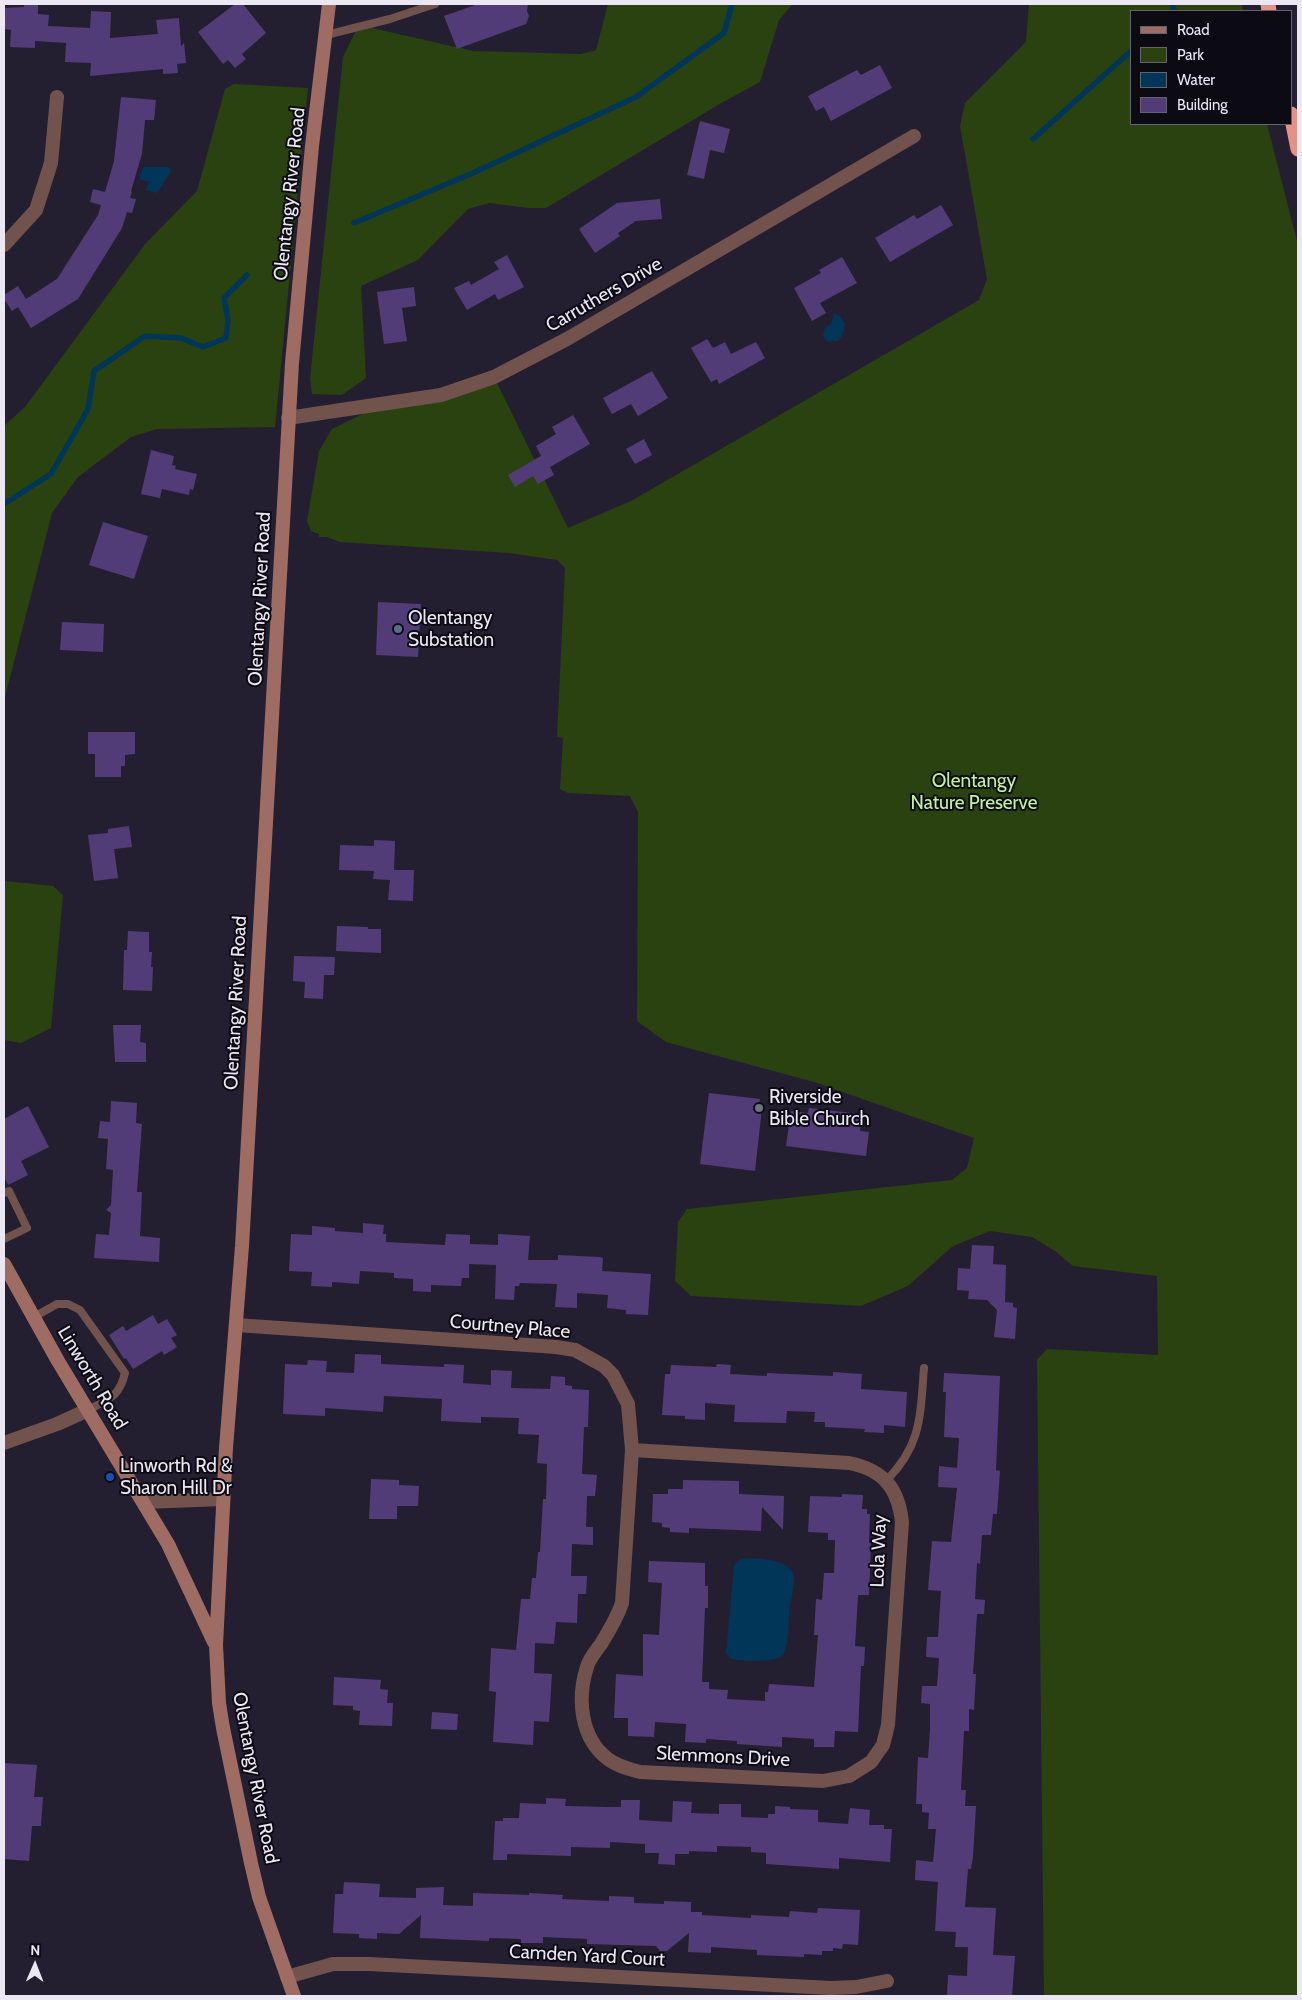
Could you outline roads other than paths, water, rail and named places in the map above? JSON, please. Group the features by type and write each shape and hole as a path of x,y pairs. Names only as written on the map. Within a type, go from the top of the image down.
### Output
{"highway":[{"path":"1292,119 1298,149"}],"main road":[{"name":"Olentangy River Road","path":"294,1996 259,1897 251,1862 223,1728 219,1703 216,1645 223,1499 236,1325 278,628 288,418 312,146 329,4"},
{"name":"Linworth Road","path":"4,1264 168,1544 216,1645"}],"street":[{"path":"4,245 36,210 51,163 57,97"},
{"name":"Carruthers Drive","path":"288,418 441,395 494,377 567,339 914,136"},
{"name":"Courtney Place","path":"236,1325 556,1347 575,1350 604,1366 613,1375 628,1404 632,1450 622,1603 617,1618 587,1666 582,1695 582,1713 586,1730"},
{"path":"4,1443 57,1424 88,1410"},
{"path":"632,1450 848,1463 862,1466 887,1480"},
{"name":"Lola Way","path":"871,1762 883,1746 888,1725 902,1522 900,1507 887,1480"},
{"path":"144,1502 223,1499"},
{"name":"Slemmons Drive","path":"586,1730 595,1745 607,1758 622,1766 640,1772 823,1781 849,1776 871,1762"},
{"name":"Camden Yard Court","path":"287,1977 333,1964 369,1964 831,1988 863,1986 887,1981"}],"lane":[{"path":"326,35 390,20 435,4"},
{"path":"4,1193 9,1191 27,1228 4,1240"},
{"path":"34,1317 57,1304 68,1304 80,1310 125,1374 122,1387 115,1395 88,1410"},
{"path":"887,1480 901,1465 916,1438 920,1418 924,1368"}],"water":[{"path":"143,167 168,167 171,171 157,193 146,190 149,182 139,179"},
{"path":"834,313 840,316 845,325 842,336 837,341 827,342 823,336 825,328 831,324"},
{"path":"747,1558 777,1562 787,1566 793,1573 794,1584 789,1612 788,1640 785,1652 779,1658 757,1661 740,1660 730,1658 726,1653 734,1566 739,1560"}],"waterway":[{"path":"354,223 473,173 636,97 724,33 732,4"},
{"path":"1173,4 1174,10"},
{"path":"1033,139 1130,52"},
{"path":"4,504 51,474 88,409 94,371 145,336 181,338 203,347 226,338 228,320 224,298 247,275"}],"place":[{"name":"Olentangy Substation","path":"398,629"},
{"name":"Riverside Bible Church","path":"759,1108"},
{"name":"Linworth Rd & Sharon Hill Dr","path":"110,1477"}],"park label":[{"name":"Olentangy Nature Preserve","path":"974,792"}]}
